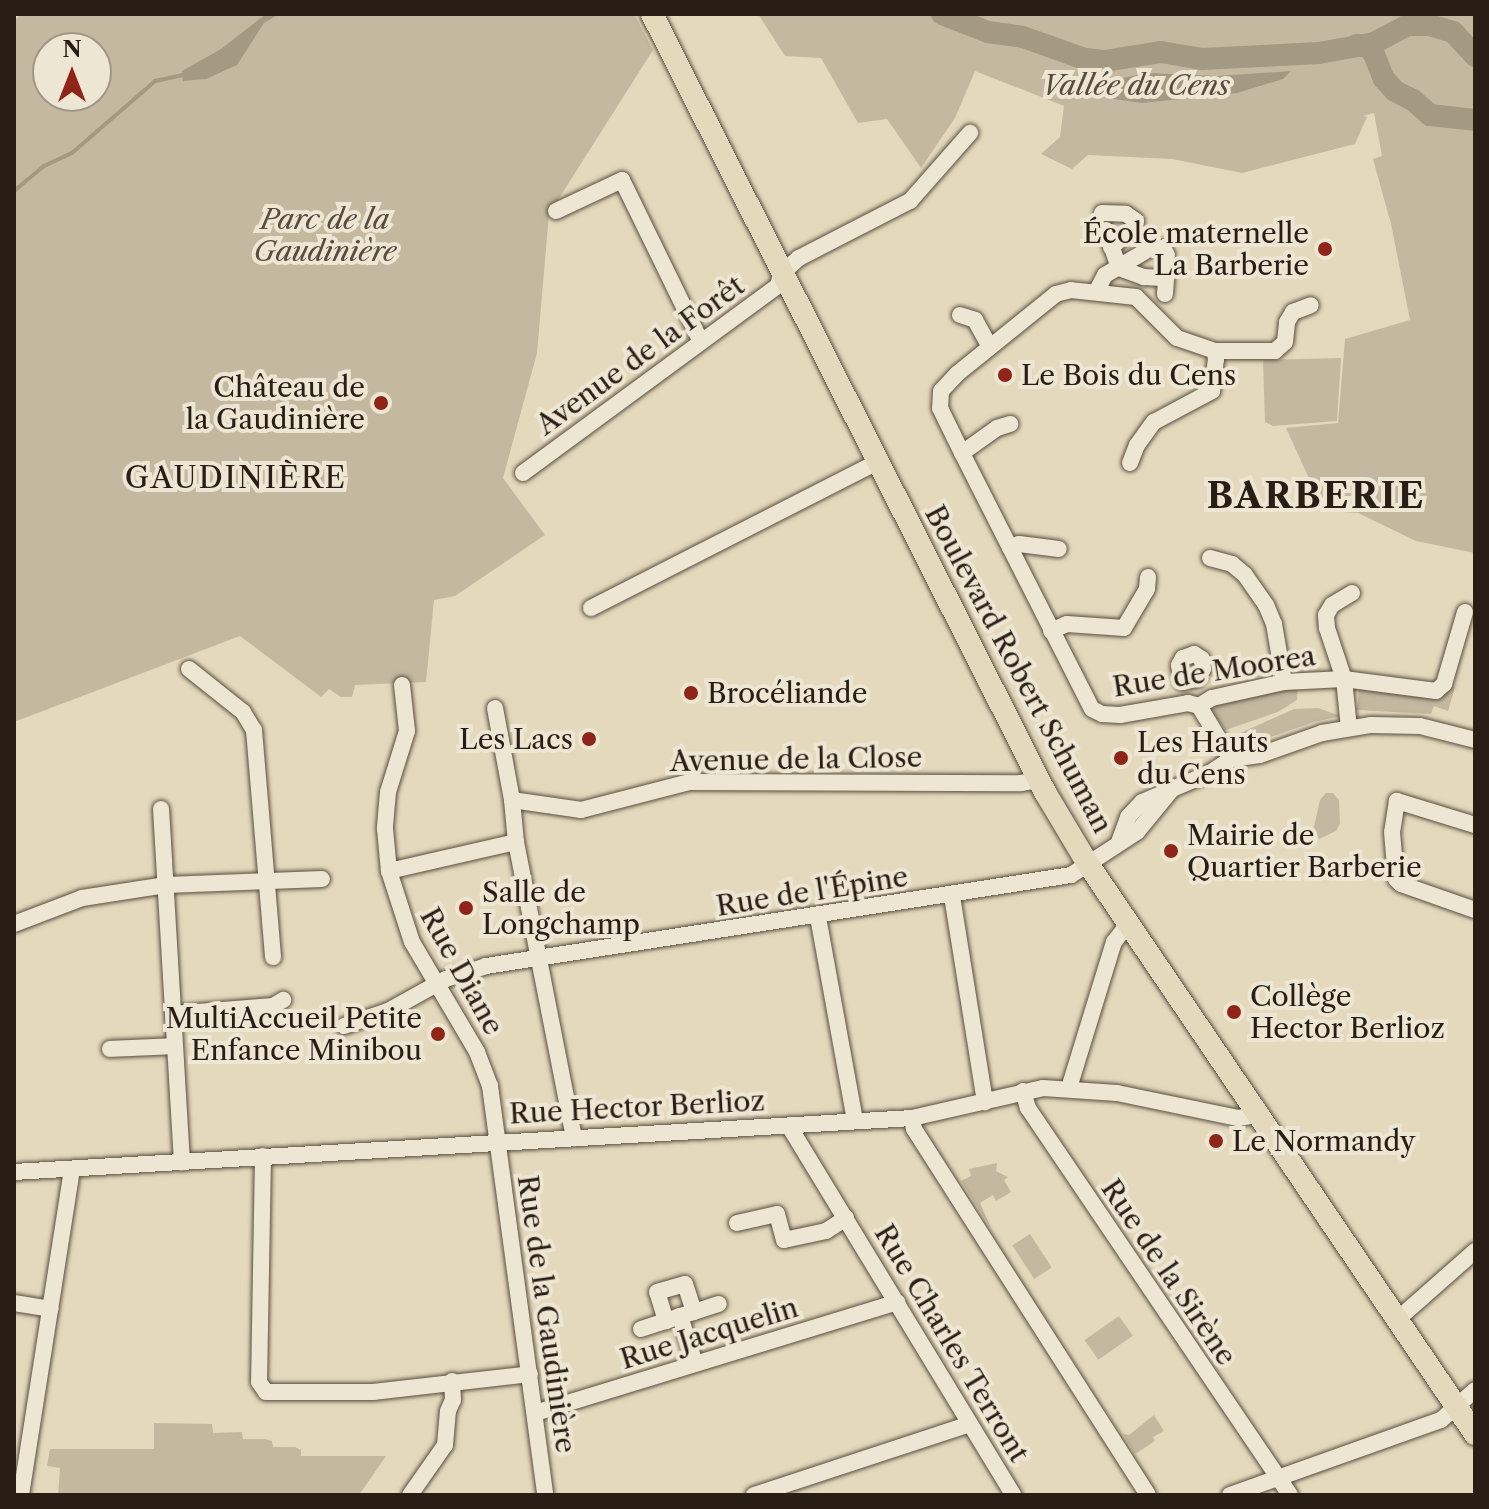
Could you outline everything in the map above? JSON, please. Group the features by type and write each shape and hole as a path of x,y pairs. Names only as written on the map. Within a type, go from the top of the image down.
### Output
{"main road":[{"name":"Boulevard Robert Schuman","path":"652,14 1038,780 1088,864 1475,1434"}],"street":[{"name":"Avenue de la Forêt","path":"523,473 778,286 781,274 799,258 910,201 970,133"},
{"path":"556,211 622,180 701,342"},
{"path":"1096,292 1100,280 1119,268 1137,256 1165,267 1144,277 1119,268 1111,247 1104,221 1126,214 1136,221 1134,228 1111,247"},
{"path":"960,315 975,320 990,347 1056,294 1071,290 1096,292 1141,300 1177,338 1215,351 1275,351 1285,342 1287,322 1293,312 1311,305"},
{"name":"Rue de Moorea","path":"990,347 957,374 940,397 940,408 1086,702 1095,711 1120,715 1193,704 1284,682 1344,679 1349,728"},
{"path":"1130,463 1137,445 1154,422 1212,391 1215,351"},
{"path":"962,453 997,428 1010,424"},
{"path":"591,608 878,462"},
{"path":"1010,548 1019,544 1059,549"},
{"path":"1210,558 1232,564 1245,575 1266,605 1274,624 1284,682"},
{"path":"1051,631 1067,624 1124,628 1147,589 1148,577"},
{"path":"1352,593 1329,609 1326,622 1344,679 1436,691 1444,684 1465,612"},
{"path":"189,669 243,712 254,730 273,957"},
{"path":"1189,682 1193,704 1231,759 1260,755 1349,728 1420,726 1475,740"},
{"name":"Rue Diane","path":"402,685 407,731 388,792 385,829 389,871 408,932 484,1066 496,1141"},
{"path":"495,708 512,800 516,842 574,1138"},
{"name":"Rue de l'Épine","path":"344,1026 381,1014 436,984 486,966 818,917 1071,875 1147,822 1173,788 1210,773 1231,759"},
{"name":"Avenue de la Close","path":"512,800 581,810 689,782 1021,783 1038,780"},
{"path":"1475,825 1397,801 1392,832 1396,879 1401,884 1475,910"},
{"path":"161,809 182,1162"},
{"path":"389,871 516,842"},
{"path":"14,924 82,898 166,885 322,879"},
{"path":"952,896 985,1102"},
{"path":"818,917 855,1121"},
{"path":"1069,1088 1114,942 1129,923"},
{"path":"173,1014 273,1006 283,1000"},
{"path":"110,1049 175,1046"},
{"name":"Rue Hector Berlioz","path":"14,1172 912,1118 1023,1091 1069,1088 1117,1093 1225,1117 1257,1115"},
{"name":"Rue de la Sirène","path":"1023,1091 1028,1108 1290,1495"},
{"path":"912,1118 914,1129 1148,1495"},
{"name":"Rue Charles Terront","path":"789,1126 1013,1495"},
{"name":"Rue de la Gaudinière","path":"496,1141 545,1495"},
{"path":"263,1156 261,1387 266,1392 373,1392 530,1374"},
{"path":"21,1495 72,1169"},
{"name":"Rue Charles Terront","path":"737,1223 777,1214 784,1240 826,1231 846,1218"},
{"path":"1398,1319 1475,1251"},
{"path":"680,1316 650,1291 685,1284 680,1316 695,1364"},
{"name":"Rue Jacquelin","path":"535,1413 897,1302"},
{"path":"14,1303 51,1309"},
{"path":"641,1329 719,1304"},
{"path":"410,1495 445,1445 448,1411 453,1400 452,1381"},
{"path":"1230,1495 1441,1420 1475,1390"},
{"path":"754,1495 970,1424"}],"green space":[{"name":"Parc de la Gaudinière","path":"21,14 634,14 653,50 549,214 537,353 503,478 545,535 455,596 434,600 426,682 355,685 352,697 341,697 329,689 321,697 240,636 14,722 14,21"},
{"name":"Vallée du Cens","path":"758,14 1475,14 1475,553 1416,541 1358,513 1324,511 1286,428 1338,423 1345,339 1410,320 1391,224 1373,159 1382,156 1374,113 1363,116 1367,117 1355,144 1242,173 1172,159 1088,155 1072,169 1041,154 1060,137 1064,106 975,71 955,118 921,168 887,119 858,123 821,58 785,56"},
{"path":"1341,358 1337,421 1273,426 1265,422 1263,360"},
{"path":"1298,684 1297,700 1278,712 1226,730 1214,713 1215,702"},
{"path":"1450,685 1455,687 1448,711 1434,706 1431,714 1357,710 1359,689 1435,699"},
{"path":"1318,708 1341,716 1251,744 1238,734 1294,709"},
{"path":"1326,793 1333,793 1339,800 1340,824 1336,831 1319,839 1313,831 1320,800"},
{"path":"997,1163 996,1171 1008,1177 1004,1180 1011,1192 996,1201 993,1195 980,1203 991,1228 961,1181 971,1176 969,1169"},
{"path":"1030,1234 1052,1268 1034,1279 1012,1245"},
{"path":"1119,1316 1133,1336 1098,1360 1085,1340"},
{"path":"1154,1415 1164,1431 1135,1454 1123,1434 1129,1435"},
{"path":"154,1423 212,1424 213,1433 242,1432 243,1439 265,1439 272,1441 273,1447 295,1447 301,1450 301,1456 386,1456 359,1495 58,1495 60,1468 47,1466 50,1449 154,1449"}],"shaded area":[{"path":"266,14 279,14 264,23 237,65 206,79 183,81 182,71 221,49"},
{"path":"1291,71 1283,79 1237,93 1142,103 1113,99 1094,91 1088,80 1109,81 1147,73 1217,76"}],"waterway":[{"path":"942,14 988,32 1023,37 1085,59 1105,61 1161,52 1202,59 1319,53 1374,43 1408,25 1429,25 1453,32 1475,56"},
{"path":"1356,45 1366,46 1373,52 1384,79 1395,91 1413,100 1430,115 1475,120"},
{"path":"14,191 44,166 72,153 155,81 183,75"}],"place":[{"name":"École maternelle La Barberie","path":"1325,249"},
{"name":"Le Bois du Cens","path":"1005,375"},
{"name":"Château de la Gaudinière","path":"381,403"},
{"name":"Brocéliande","path":"691,693"},
{"name":"Les Lacs","path":"589,739"},
{"name":"Les Hauts du Cens","path":"1121,758"},
{"name":"Mairie de Quartier Barberie","path":"1171,851"},
{"name":"Salle de Longchamp","path":"466,908"},
{"name":"Collège Hector Berlioz","path":"1234,1012"},
{"name":"MultiAccueil Petite Enfance Minibou","path":"438,1034"},
{"name":"Le Normandy","path":"1216,1141"}],"district":[{"name":"GAUDINIÈRE","path":"236,478"},
{"name":"BARBERIE","path":"1316,496"}]}
